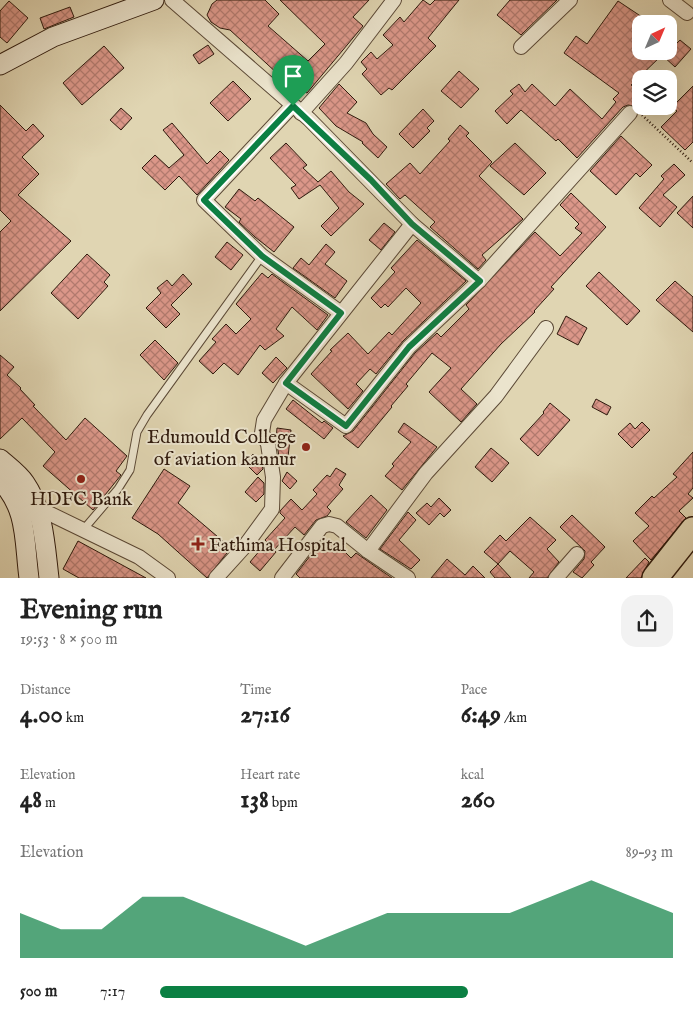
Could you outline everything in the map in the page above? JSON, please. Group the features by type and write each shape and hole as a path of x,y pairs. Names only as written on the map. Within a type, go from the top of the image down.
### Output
{"highway":[{"path":"654,578 693,530"},
{"path":"673,578 693,553"}],"main road":[{"path":"0,65 53,37 154,0"},
{"path":"0,459 25,482 30,513 29,578"},
{"path":"0,480 18,506 30,513 44,536 49,578"}],"street":[{"path":"172,0 297,109 371,180 412,224 480,281"},
{"path":"341,313 262,256 204,200 346,63 394,0"},
{"path":"521,47 570,0"},
{"path":"670,0 687,13"},
{"path":"286,383 346,426 409,347 480,281 630,113"},
{"path":"216,578 245,546 272,509 273,477 268,444 262,433 264,420 286,383 412,224"},
{"path":"368,551 426,473 496,396 546,328"},
{"path":"30,513 83,530 139,557 168,578"},
{"path":"282,578 322,526 329,524 337,526 368,551 408,578"},
{"path":"556,578 577,554"}],"lane":[{"path":"83,530 118,489 130,470 137,432 146,416 262,256"}],"path":[{"path":"630,113 638,111 693,163"}],"building":[{"path":"217,0 265,0 279,14 268,26 308,61 325,44 280,0 369,0 353,17 363,26 307,93 291,86 230,30 220,28 211,22 207,15 212,4"},
{"path":"423,0 430,5 435,0 459,0 428,38 436,46 392,90 389,88 381,95 362,74 367,69 361,62 371,52 377,59 393,45 383,35 400,17 404,22"},
{"path":"510,0 557,0 521,35 497,15"},
{"path":"9,1 28,18 7,43 0,37 0,11"},
{"path":"618,1 639,15 632,15 632,60 657,60 646,70 632,70 632,106 623,107 577,158 558,139 556,141 521,110 507,124 495,111 513,94 510,91 519,84 525,92 532,84 555,106 570,89 602,119 616,102 613,99 619,93 564,53 576,36 587,44"},
{"path":"70,7 74,17 44,29 40,18"},
{"path":"680,40 691,49 675,67 667,60 678,60 678,42"},
{"path":"208,45 214,54 199,64 193,55"},
{"path":"104,46 124,68 82,105 63,83"},
{"path":"459,71 479,89 461,108 441,91"},
{"path":"233,81 251,99 228,121 210,103"},
{"path":"339,84 357,102 347,113 366,123 373,134 387,147 378,158 363,142 336,126 319,108"},
{"path":"693,86 693,142 685,150 661,127 673,115 677,115 677,102"},
{"path":"0,105 26,131 33,124 44,136 22,157 39,174 18,195 71,241 0,311 0,232 11,221 0,210"},
{"path":"121,108 132,118 121,130 110,120"},
{"path":"423,109 434,121 427,128 430,131 413,148 399,134"},
{"path":"172,123 207,164 220,151 229,160 197,195 179,176 165,190 142,168 155,155 169,168 184,155 163,130"},
{"path":"460,125 469,133 466,136 492,162 479,176 523,219 482,255 486,260 478,269 430,227 435,222 405,195 400,199 386,184 410,163 420,174 450,141 448,139"},
{"path":"621,136 652,165 640,177 636,173 616,195 590,171"},
{"path":"286,143 307,165 303,168 318,182 331,171 349,192 364,204 331,236 321,226 339,208 320,185 299,199 291,188 296,185 270,158"},
{"path":"515,143 546,173 524,195 490,166"},
{"path":"674,164 685,175 663,195 677,207 660,227 639,208 664,179 661,176"},
{"path":"239,189 255,201 258,198 294,227 274,252 239,222 241,219 225,207"},
{"path":"571,193 606,227 551,287 554,289 535,312 501,344 461,389 477,404 461,422 429,392 451,368 432,353 406,384 408,386 392,407 358,448 343,436 353,431 415,353 437,333 441,337 469,309 466,305 535,232 560,256 582,233 575,228 579,224 560,205"},
{"path":"693,196 693,228 677,213"},
{"path":"384,223 395,232 381,250 369,240"},
{"path":"417,240 466,281 403,341 376,374 370,369 356,384 363,391 348,409 311,374 332,351 330,350 348,333 368,354 389,332 392,335 421,303 406,288 388,307 385,304 381,308 371,298 395,272 391,268"},
{"path":"227,242 243,255 231,270 215,257"},
{"path":"326,244 335,252 325,264 347,281 335,298 293,268 301,258 309,265"},
{"path":"87,254 110,275 104,282 108,286 78,319 51,293"},
{"path":"599,272 640,311 627,325 586,286"},
{"path":"262,273 268,278 272,274 328,315 317,330 292,307 276,329 284,336 265,350 260,345 238,375 224,363 213,374 199,361 216,342 212,339 226,324 236,334 251,319 236,304"},
{"path":"183,274 192,284 171,305 180,314 166,328 146,308 161,293 157,288 167,280 172,286"},
{"path":"675,281 693,297 693,332 656,300"},
{"path":"566,316 587,328 578,345 557,334"},
{"path":"155,340 178,363 164,380 140,355"},
{"path":"0,355 14,367 7,375 21,388 35,405 33,406 66,440 85,418 127,456 116,471 121,475 93,510 43,466 55,452 22,418 0,439"},
{"path":"276,357 287,368 273,383 262,373"},
{"path":"596,399 611,407 607,415 592,407"},
{"path":"293,400 322,423 324,421 333,428 324,439 286,409"},
{"path":"550,403 570,420 538,456 520,439 544,413"},
{"path":"642,422 650,430 632,448 618,434 630,423 635,429"},
{"path":"404,423 437,447 402,490 385,476 394,466 392,464 411,442 398,432"},
{"path":"277,428 291,430 288,457 279,456 276,440"},
{"path":"491,448 509,463 492,482 475,467"},
{"path":"693,452 693,488 688,494 693,498 679,511 686,518 651,560 633,541 649,526 635,513 652,496 654,498 677,477 673,474"},
{"path":"253,454 262,464 263,469 257,475 245,463"},
{"path":"336,468 346,474 339,485 343,489 327,507 331,511 327,516 316,520 304,535 295,527 274,550 276,552 260,571 250,562 267,542 265,540 285,518 280,511 291,499 302,510 317,494 313,490 327,475 330,477"},
{"path":"164,469 190,486 178,503 231,548 207,578 158,534 132,518"},
{"path":"287,472 297,481 290,489 282,481"},
{"path":"258,477 264,483 264,494 256,502 245,492"},
{"path":"371,495 387,510 366,538 346,522"},
{"path":"439,498 451,510 444,517 440,513 429,525 416,513 427,503 431,507"},
{"path":"408,512 416,520 399,540 420,560 411,569 380,549"},
{"path":"572,515 605,547 591,562 594,565 582,578 573,572 584,559 585,551 560,527"},
{"path":"530,517 556,540 547,549 559,562 547,578 529,578 534,572 510,551 498,564 484,552 500,535 506,541"},
{"path":"324,538 338,551 341,548 351,558 356,553 392,578 300,578 296,574"},
{"path":"78,541 146,578 79,578 63,569"},
{"path":"645,558 649,562 641,578 626,578"},
{"path":"447,559 465,575 473,566 485,578 431,578"},
{"path":"498,564 511,578 495,578 490,572"}],"place":[{"name":"Edumould College of aviation kannur","path":"306,447"},
{"name":"HDFC Bank","path":"81,479"},
{"name":"Fathima Hospital","path":"198,544"}],"route":[{"path":"293,106 371,180 412,224 480,281 409,347 384,375 346,426 286,383 341,313 262,256 204,200 293,106"}]}
